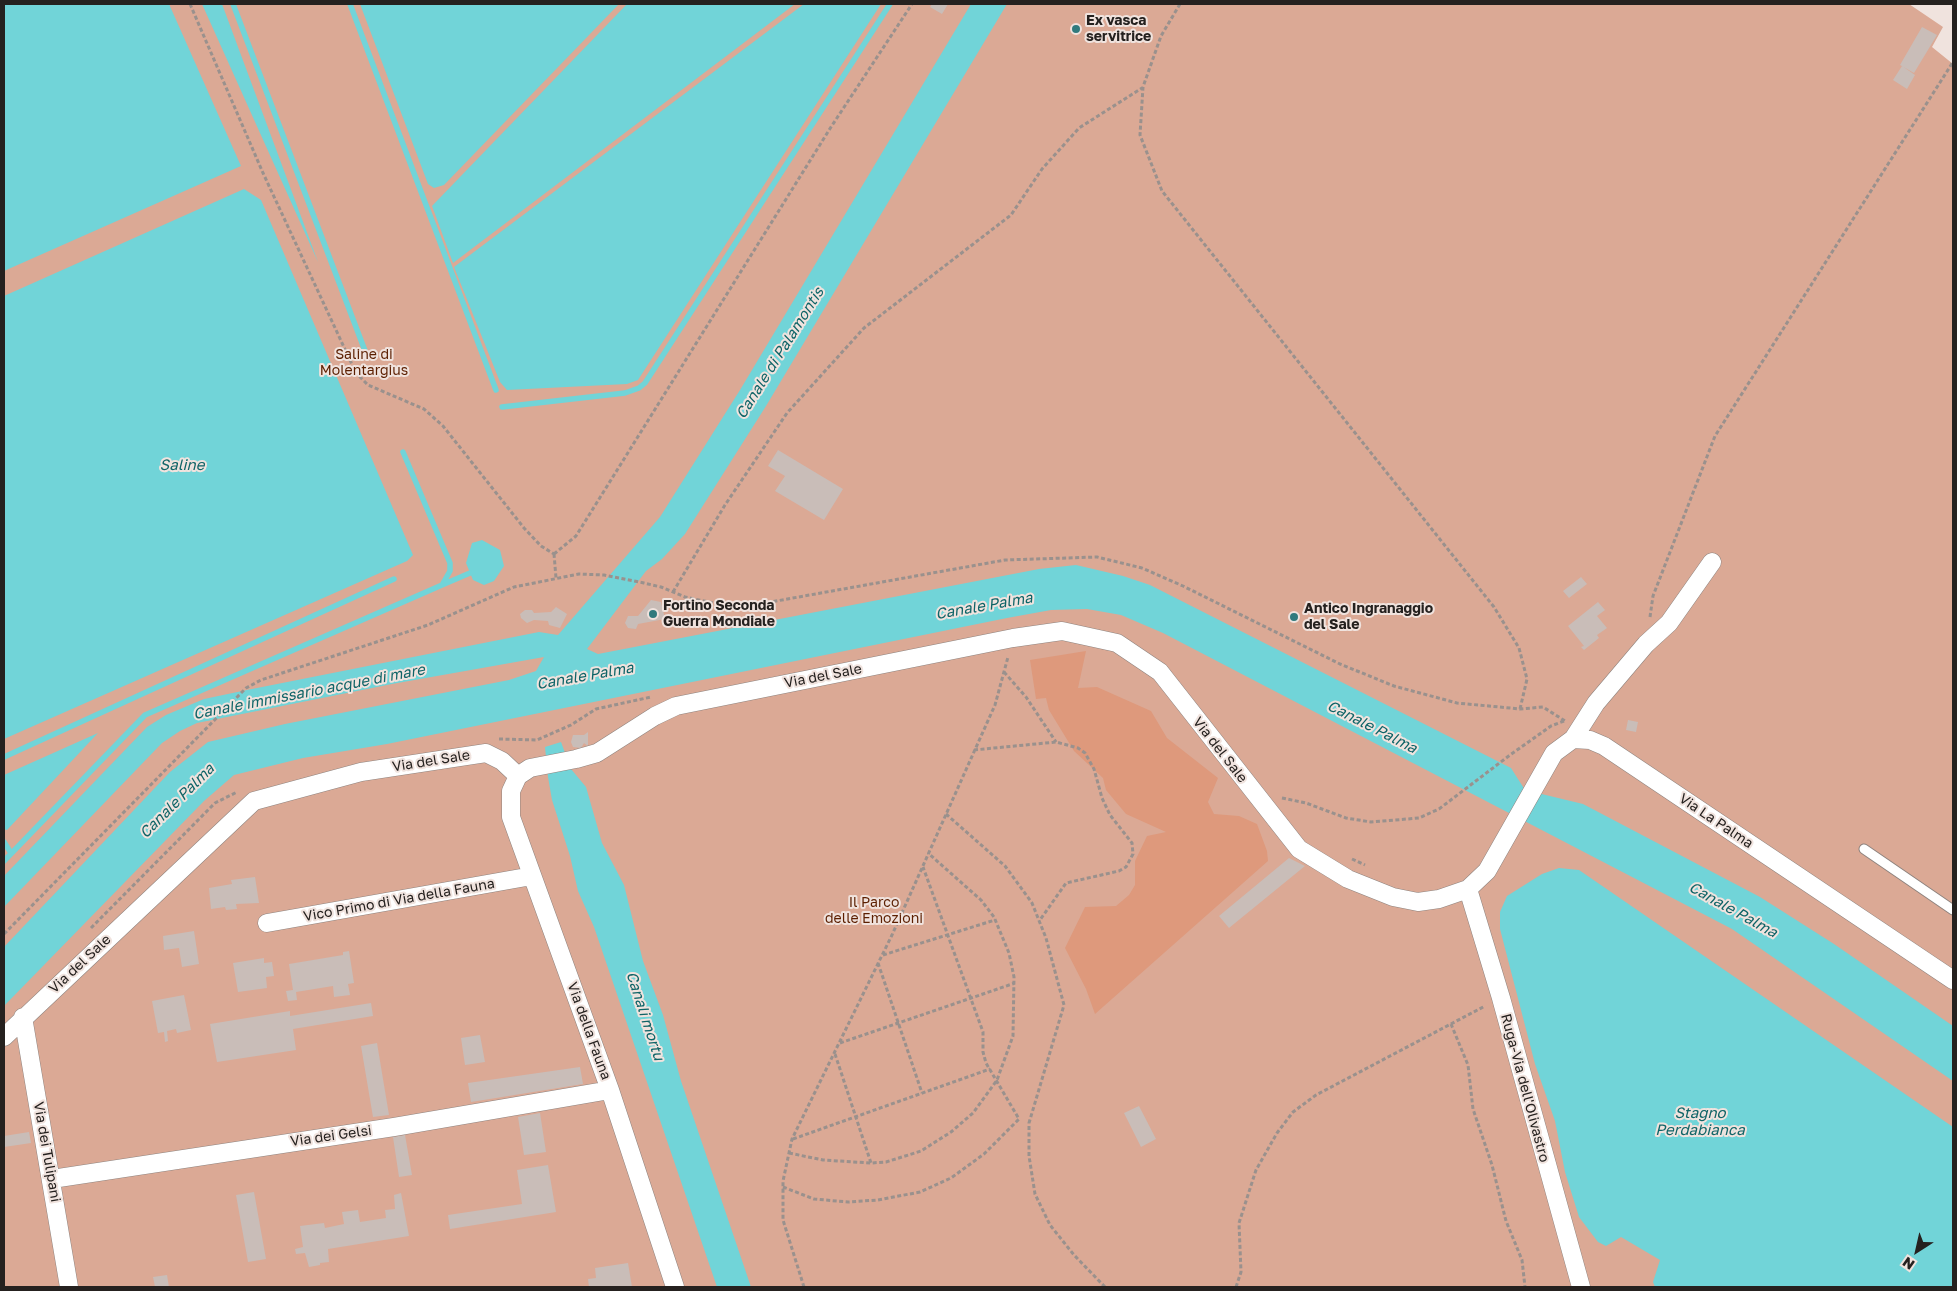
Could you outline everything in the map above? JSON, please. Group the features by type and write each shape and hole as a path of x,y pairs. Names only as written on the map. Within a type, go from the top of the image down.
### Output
{"street":[{"path":"1574,739 1596,702 1646,644 1669,623 1712,562"},
{"name":"Via del Sale","path":"4,1037 254,801 361,772 486,753 502,761 518,776 530,768 576,759 597,752 655,716 676,706 1013,638 1062,630 1117,643 1160,672 1299,849 1348,878 1393,896 1418,902 1439,899 1468,889 1487,871 1554,753 1574,739"},
{"name":"Via La Palma","path":"1574,739 1590,740 1604,746 1953,980"},
{"name":"Via della Fauna","path":"518,776 509,802 511,817 610,1090 675,1287"},
{"name":"Vico Primo di Via della Fauna","path":"267,923 532,876"},
{"name":"Ruga-Via dell'Olivastro","path":"1468,889 1501,998 1581,1287"},
{"name":"Via dei Tulipani","path":"23,1018 69,1287"},
{"name":"Via dei Gelsi","path":"52,1179 394,1127 610,1090"}],"lane":[{"path":"1864,849 1953,910"}],"path":[{"path":"190,4 263,172 356,373 368,385 424,410 443,426 524,528 541,546 554,554"},
{"path":"554,554 576,536 831,127 912,4"},
{"path":"1180,4 1161,36 1143,87 1140,135 1162,191 1477,583 1494,607 1519,648 1526,679 1520,709"},
{"path":"1646,644 1653,596 1715,436 1953,62"},
{"path":"673,592 725,505 787,413 864,328 1011,215 1042,169 1079,128 1143,87"},
{"path":"554,554 556,578"},
{"path":"4,934 246,688 261,680 428,625 514,587 579,574 604,575 644,583 685,597 723,604 754,605 1006,560 1097,557 1150,572 1340,664 1394,686 1457,704 1520,709 1543,707 1564,721 1574,739"},
{"path":"804,1287 783,1220 783,1187 792,1140 882,955 995,705 1013,638"},
{"path":"1004,672 1026,697 1056,742"},
{"path":"1281,798 1306,804 1346,818 1371,822 1419,818 1439,809 1551,726 1564,721"},
{"path":"974,750 1056,742 1078,748 1085,753 1094,769 1110,816 1132,843 1133,854 1126,866 1119,871 1066,883 1039,921"},
{"path":"946,814 1005,866 1032,903 1039,921 1064,1005 1029,1123 1029,1156 1035,1194 1050,1224 1074,1255 1105,1287"},
{"path":"789,1153 823,1160 871,1163 886,1162 921,1151 951,1132 973,1113 996,1080 1013,1036 1014,983 1009,953 995,920 981,900 928,853"},
{"path":"1348,857 1371,868"},
{"path":"783,1187 814,1199 848,1202 878,1200 920,1192 951,1178 984,1154 1019,1119 990,1069 983,1052 983,1032 923,865"},
{"path":"882,955 995,920"},
{"path":"878,963 922,1093"},
{"path":"840,1043 1014,983"},
{"path":"1236,1287 1241,1272 1239,1223 1256,1170 1277,1134 1293,1112 1316,1095 1501,998"},
{"path":"1451,1024 1468,1064 1473,1109 1492,1165 1506,1221 1522,1260 1525,1287"},
{"path":"834,1054 871,1163"},
{"path":"792,1140 990,1069"}],"green space":[{"name":"Saline di Molentargius","path":"4,4 1909,4 1943,27 1932,47 1953,64 1953,1287 4,1287"}],"shaded area":[{"path":"1086,651 1078,688 1097,687 1151,711 1167,738 1218,778 1208,802 1214,814 1239,816 1257,824 1267,851 1268,861 1095,1014 1086,989 1065,948 1085,907 1116,906 1129,895 1135,885 1135,861 1147,836 1166,832 1126,814 1106,790 1103,778 1074,751 1049,710 1046,698 1036,699 1030,660"}],"water":[{"path":"4,4 169,4 241,166 4,271"},
{"path":"202,4 222,4 318,262"},
{"path":"360,4 619,4 444,185 434,188 428,184"},
{"path":"627,4 795,4 453,263 432,206"},
{"path":"804,4 881,4 638,380 627,384 507,390 500,382 454,267"},
{"path":"971,4 1007,4 766,406 685,534 662,559 646,571 587,649 598,654 1039,569 1076,565 1123,576 1150,585 1511,768 1525,790 1583,804 1760,897 1834,944 1953,1026 1953,1081 1732,929 1163,633 1121,615 1087,609 1051,610 1007,618 387,744 303,758 234,775 204,801 4,1006 4,947 170,772 208,742 285,724 509,680 536,671 544,657 392,684 197,723 162,743 4,907 4,876 147,727 166,715 204,699 247,690 539,632 558,635 660,517 740,390"},
{"name":"Saline","path":"244,189 261,200 413,555 407,561 4,739 4,296"},
{"path":"482,540 500,550 504,566 494,581 484,585 473,580 466,563 472,543"},
{"path":"98,733 7,830 4,829 4,775"},
{"name":"Canali mortu","path":"561,742 571,769 586,787 602,843 624,885 643,961 663,1015 681,1081 751,1287 717,1287 594,927 578,891 570,856 552,800 548,777 545,747"},
{"name":"Stagno Perdabianca","path":"1559,868 1579,870 1953,1127 1953,1287 1655,1287 1653,1282 1660,1260 1621,1237 1606,1246 1598,1242 1579,1217 1565,1172 1555,1121 1535,1064 1500,929 1500,912 1507,896 1542,874"}],"building":[{"path":"932,4 948,4 942,14 930,7"},
{"path":"1922,27 1937,35 1914,73 1900,65"},
{"path":"1902,66 1915,75 1907,89 1893,80"},
{"path":"778,450 843,489 824,520 775,491 785,476 768,466"},
{"path":"1581,577 1587,584 1569,598 1563,591"},
{"name":"Fortino Seconda Guerra Mondiale","path":"651,600 661,602 665,619 638,624 636,629 628,628 625,623 628,616 638,616"},
{"path":"1598,602 1605,610 1597,616 1607,628 1597,635 1599,638 1584,650 1581,647 1584,646 1568,626"},
{"path":"556,607 567,614 560,628 549,625 548,621 534,620 527,623 521,618 520,614 525,610 532,610 534,613 551,612"},
{"path":"1628,720 1638,722 1636,732 1626,730"},
{"path":"588,732 588,746 584,743 581,748 573,747 571,742 573,735 584,735"},
{"path":"1289,858 1305,866 1229,928 1219,916"},
{"path":"255,877 259,903 236,904 237,909 226,910 225,907 211,909 209,888 232,884 231,880"},
{"path":"194,931 199,964 182,967 179,948 164,950 163,936"},
{"path":"349,951 354,983 348,984 350,995 334,997 333,986 296,992 297,1000 288,1001 286,991 293,990 289,964 343,955 343,952"},
{"path":"264,958 264,963 272,962 274,976 266,977 267,988 238,992 233,963"},
{"path":"184,995 191,1030 177,1033 176,1029 167,1031 168,1041 165,1042 164,1032 158,1033 152,1001"},
{"path":"371,1003 373,1016 293,1029 296,1050 217,1062 210,1024 290,1011 290,1016"},
{"path":"480,1035 485,1062 465,1065 461,1038"},
{"path":"377,1043 389,1115 373,1117 361,1046"},
{"path":"580,1067 583,1084 471,1102 468,1083"},
{"path":"1139,1106 1156,1139 1141,1147 1124,1113"},
{"path":"540,1113 546,1152 524,1155 518,1117"},
{"path":"29,1132 31,1143 4,1147 4,1136"},
{"path":"405,1135 412,1175 399,1177 393,1137"},
{"path":"548,1165 556,1212 450,1229 448,1215 522,1204 517,1170"},
{"path":"254,1192 266,1259 248,1262 236,1195"},
{"path":"401,1193 409,1236 328,1249 329,1262 309,1267 305,1253 296,1254 295,1249 303,1247 300,1226 324,1223 325,1228 344,1224 342,1212 358,1210 360,1222 386,1218 385,1210 395,1209 394,1195"},
{"path":"628,1263 632,1287 589,1287 588,1279 596,1278 595,1268"},
{"path":"167,1275 169,1287 155,1287 153,1277"}],"waterway":[{"path":"233,4 367,356"},
{"path":"350,4 496,390"},
{"path":"502,407 625,393 639,388 645,383 890,4"},
{"path":"4,861 145,715 442,585 450,571 450,563 403,452"},
{"path":"442,585 470,573"},
{"path":"4,757 394,579"},
{"path":"4,842 11,853"}],"place":[{"name":"Ex vasca servitrice","path":"1076,29"},
{"name":"Fortino Seconda Guerra Mondiale","path":"653,614"},
{"name":"Antico Ingranaggio del Sale","path":"1294,617"}],"water label":[{"name":"Canale di Palamontis","path":"780,353"},
{"name":"Canale Palma","path":"984,606"},
{"name":"Canale Palma","path":"585,676"},
{"name":"Canale immissario acque di mare","path":"309,692"},
{"name":"Canale Palma","path":"1372,727"},
{"name":"Canale Palma","path":"177,801"},
{"name":"Canale Palma","path":"1733,910"}],"park label":[{"name":"Il Parco delle Emozioni","path":"874,912"}]}
